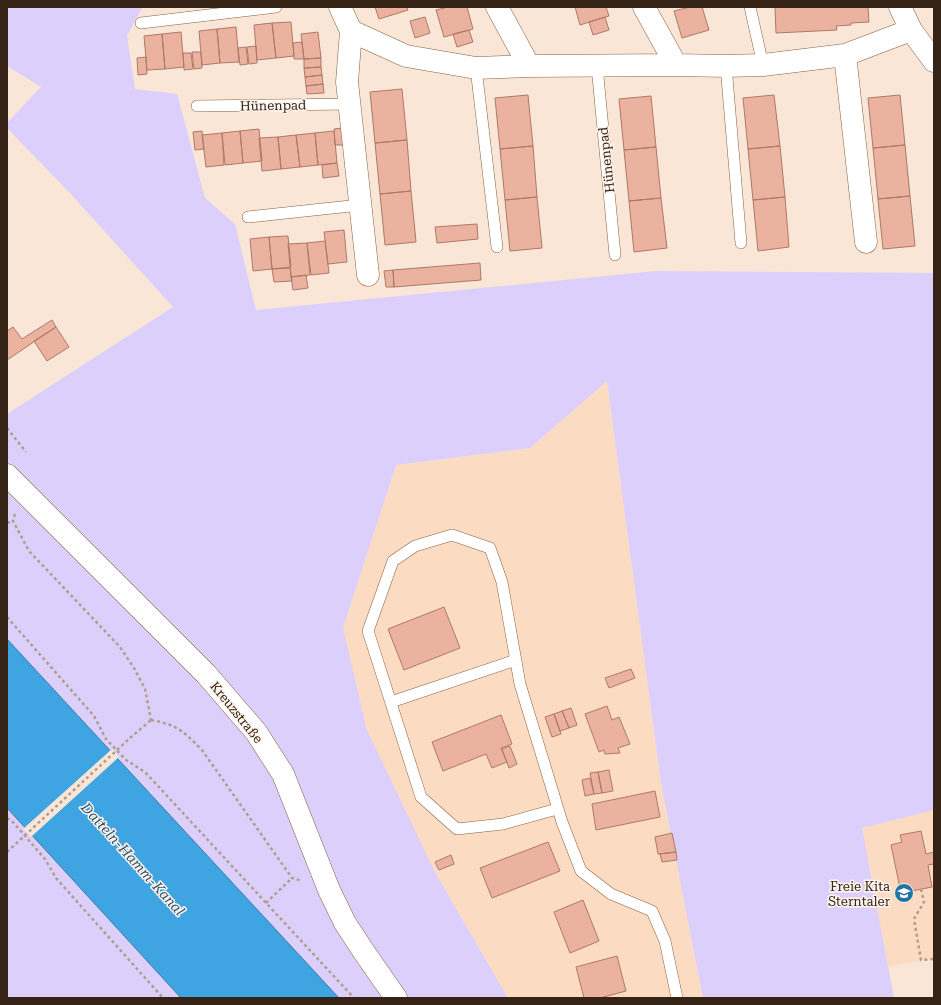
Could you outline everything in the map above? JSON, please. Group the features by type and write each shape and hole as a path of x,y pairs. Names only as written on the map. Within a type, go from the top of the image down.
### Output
{"street":[{"path":"340,7 351,31 347,82 368,275"},
{"path":"496,7 529,66"},
{"path":"644,7 676,65"},
{"path":"900,7 911,30 934,61"},
{"path":"351,31 406,56 476,68 529,66 763,65 845,55 911,30"},
{"path":"845,55 866,242"},
{"name":"Kreuzstraße","path":"7,475 206,674 256,732 283,774 329,890 345,923 396,998"}],"lane":[{"path":"141,23 276,7"},
{"path":"750,7 763,65"},
{"name":"Hünenpad","path":"597,66 616,255"},
{"path":"726,66 742,243"},
{"path":"476,68 497,247"},
{"name":"Hünenpad","path":"197,106 350,104"},
{"path":"248,217 360,205"},
{"path":"557,809 503,824 457,829 420,797 368,631 393,561 415,546 452,535 490,548 502,582 520,684 557,809 581,872 611,894 652,911 665,941 677,998"},
{"path":"391,702 516,660"}],"path":[{"path":"7,428 26,452"},
{"path":"23,491 13,521 29,551 120,647 134,668 145,689 151,720"},
{"path":"7,523 13,521"},
{"path":"7,617 94,716 106,739 126,760 145,772 354,998"},
{"path":"7,852 151,720"},
{"path":"151,720 168,724 184,732 202,750 292,878 329,890"},
{"path":"7,818 45,859 56,878 163,998"},
{"path":"266,903 292,878"},
{"path":"921,889 924,902 914,919 921,960 934,959"}],"shaded area":[{"path":"7,7 148,7 142,8 127,36 135,89 177,94 205,198 235,224 256,310 656,271 934,273 934,810 862,828 894,998 703,998 661,783 607,381 530,448 396,465 343,628 367,730 436,874 508,998 339,998 7,639 7,414 173,307 69,192 7,128 7,123 41,87 7,66"},
{"path":"607,381 661,783 703,998 508,998 436,874 367,730 343,628 396,465 530,448"},
{"path":"7,808 181,998 7,998"},
{"name":"Freie Kita Sterntaler","path":"934,810 934,958 888,967 862,828"}],"water":[{"name":"Datteln-Hamm-Kanal","path":"7,639 339,998 181,998 7,808"}],"pier":[{"path":"112,749 119,757 31,837 23,829"}],"building":[{"path":"375,7 407,7 408,10 379,19"},
{"path":"448,7 467,7 473,29 444,37 436,10"},
{"path":"575,7 606,7 609,16 580,25"},
{"path":"690,7 702,7 709,30 682,38 674,11"},
{"path":"775,7 868,7 869,22 836,26 837,30 776,33"},
{"path":"425,17 430,33 415,38 410,21"},
{"path":"605,17 609,30 593,35 589,22"},
{"path":"291,22 294,56 276,58 272,23"},
{"path":"272,23 276,58 257,60 254,25"},
{"path":"236,27 239,62 220,63 217,29"},
{"path":"217,29 220,63 202,65 199,31"},
{"path":"469,30 473,42 457,47 453,34"},
{"path":"181,32 184,67 165,69 162,34"},
{"path":"318,32 321,58 304,59 301,34"},
{"path":"162,34 165,69 147,70 144,36"},
{"path":"302,42 304,59 294,59 293,43"},
{"path":"256,46 257,63 249,64 247,47"},
{"path":"246,47 248,64 240,65 238,48"},
{"path":"192,52 201,52 202,68 194,69"},
{"path":"183,53 191,53 193,69 184,70"},
{"path":"146,57 147,74 138,75 137,58"},
{"path":"321,58 321,67 304,68 304,59"},
{"path":"321,67 322,75 305,77 304,68"},
{"path":"322,75 323,84 306,86 305,77"},
{"path":"323,84 324,93 307,94 306,86"},
{"path":"402,89 407,140 375,143 370,92"},
{"path":"528,95 533,146 500,149 495,98"},
{"path":"774,95 780,146 748,149 743,98"},
{"path":"900,95 905,145 873,148 868,98"},
{"path":"651,96 656,147 624,150 619,99"},
{"path":"342,128 344,145 335,145 334,129"},
{"path":"259,129 262,161 243,163 240,131"},
{"path":"202,131 204,149 195,150 193,132"},
{"path":"240,131 243,163 225,165 222,133"},
{"path":"334,131 337,163 318,165 315,133"},
{"path":"222,133 224,165 206,167 202,135"},
{"path":"315,133 318,165 300,167 296,135"},
{"path":"296,135 300,167 281,169 278,137"},
{"path":"278,137 281,169 262,171 259,138"},
{"path":"407,140 411,191 380,194 375,143"},
{"path":"905,145 910,196 878,199 873,148"},
{"path":"533,146 537,197 505,200 500,149"},
{"path":"780,146 785,197 753,200 748,149"},
{"path":"656,147 661,198 629,201 624,150"},
{"path":"337,163 339,176 323,178 322,165"},
{"path":"411,191 416,242 385,245 380,194"},
{"path":"910,196 915,246 883,249 878,199"},
{"path":"537,197 542,248 510,251 505,200"},
{"path":"785,197 789,247 758,251 753,200"},
{"path":"661,198 667,248 634,252 629,201"},
{"path":"477,224 478,239 437,243 435,227"},
{"path":"344,230 347,262 328,264 324,232"},
{"path":"288,236 291,267 272,269 269,237"},
{"path":"269,237 272,269 253,271 250,239"},
{"path":"325,241 329,273 311,275 307,243"},
{"path":"307,243 310,275 291,277 288,244"},
{"path":"480,263 481,280 394,287 393,270"},
{"path":"290,268 292,281 274,282 272,269"},
{"path":"393,270 394,287 386,287 384,271"},
{"path":"306,275 308,288 293,290 291,277"},
{"path":"52,320 56,327 7,360 7,331 13,327 22,339"},
{"path":"56,327 69,347 47,361 34,341"},
{"path":"444,607 460,648 404,670 388,629"},
{"path":"631,669 635,678 609,688 605,678"},
{"path":"607,706 612,720 619,717 630,744 618,748 620,753 605,754 604,750 599,752 585,714"},
{"path":"571,708 577,725 569,728 562,711"},
{"path":"562,711 569,728 560,731 554,714"},
{"path":"554,714 561,734 552,737 545,717"},
{"path":"501,715 512,744 501,748 507,762 492,768 486,754 443,771 432,742"},
{"path":"510,746 517,764 509,768 502,749"},
{"path":"609,770 613,791 602,793 598,772"},
{"path":"598,772 602,793 594,794 590,773"},
{"path":"590,778 594,794 585,796 582,780"},
{"path":"655,791 660,817 596,830 592,804"},
{"path":"921,831 926,854 934,852 934,864 928,865 932,887 901,893 891,845 902,842 900,835"},
{"path":"672,833 676,852 658,854 655,837"},
{"path":"548,842 560,871 492,898 480,868"},
{"path":"676,852 677,860 662,862 660,854"},
{"path":"451,855 454,864 439,870 435,862"},
{"path":"583,900 599,941 570,953 554,912"},
{"path":"617,956 626,991 600,998 584,998 576,967"}],"place":[{"name":"Freie Kita Sterntaler","path":"904,893"}]}
